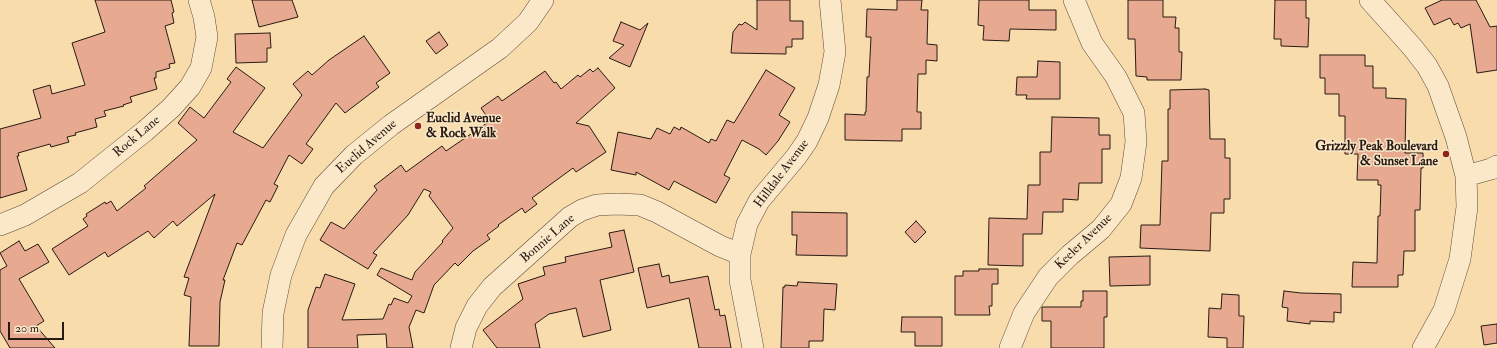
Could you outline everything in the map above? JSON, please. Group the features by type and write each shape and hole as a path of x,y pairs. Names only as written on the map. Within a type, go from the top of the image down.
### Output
{"street":[{"name":"Rock Lane","path":"0,225 25,215 80,183 145,131 190,87 201,68 207,37 204,17 199,0"},
{"name":"Euclid Avenue","path":"272,348 273,313 280,275 296,235 324,186 354,155 391,125 500,48 528,22 543,0"},
{"name":"Hilldale Avenue","path":"753,348 740,280 740,254 747,224 759,201 796,157 807,141 818,118 828,85 835,52 830,0"},
{"name":"Keeler Avenue","path":"1010,348 1024,313 1048,277 1070,255 1101,229 1121,204 1131,178 1136,142 1134,113 1116,77 1092,43 1074,0"},
{"path":"1370,0 1413,48 1438,86 1456,137 1466,176 1467,207 1460,259 1444,310 1422,348"},
{"path":"1466,176 1497,166"},
{"name":"Bonnie Lane","path":"461,348 466,328 477,306 492,287 570,217 582,210 597,205 640,205 657,212 720,246 740,254"}],"building":[{"path":"95,0 171,0 174,12 172,13 174,23 165,26 175,63 169,64 170,68 156,72 156,78 154,78 157,89 130,97 132,102 123,105 124,106 104,111 106,116 95,119 97,127 75,133 76,135 67,137 69,142 51,147 50,144 18,153 19,156 17,156 27,190 0,198 0,129 41,118 33,90 50,85 52,94 85,85 72,43 105,32"},
{"path":"252,0 292,0 298,17 259,27"},
{"path":"757,0 790,0 790,21 803,21 803,39 792,39 792,47 786,47 786,54 731,53 733,32 739,24 742,25 745,22 757,30"},
{"path":"897,0 922,0 921,10 928,10 927,44 937,45 937,61 926,60 926,74 918,74 917,112 921,112 921,129 902,129 902,141 845,140 845,114 865,115 866,112 867,77 869,77 871,37 866,37 867,9 897,10"},
{"path":"979,0 1029,0 1029,10 1056,10 1056,30 1010,29 1009,41 983,40 984,26 978,25"},
{"path":"1128,0 1163,0 1163,17 1176,17 1175,28 1179,28 1179,52 1182,52 1181,80 1147,80 1147,77 1136,76 1135,39 1128,39"},
{"path":"1275,0 1306,0 1306,18 1309,18 1308,47 1281,46 1281,39 1274,39"},
{"path":"1442,0 1476,0 1490,27 1497,26 1497,70 1477,73 1470,24 1461,28 1458,23 1454,25 1450,18 1434,25 1425,8"},
{"path":"621,22 640,30 648,23 630,67 609,58 624,45 613,41"},
{"path":"439,32 448,45 436,54 426,41"},
{"path":"270,33 271,48 267,48 267,62 236,63 235,34"},
{"path":"364,36 390,73 376,83 379,87 345,113 336,103 306,144 313,149 302,164 289,155 274,184 278,186 270,202 266,200 242,245 237,243 223,280 225,280 220,302 219,346 189,346 191,297 184,295 189,278 184,277 215,194 177,226 173,221 154,238 148,231 108,257 105,252 69,275 52,249 88,226 83,219 87,216 86,214 105,202 106,204 111,201 117,211 146,188 144,186 197,140 178,123 190,107 204,118 231,82 227,79 236,67 265,88 233,132 263,148 302,95 293,84 308,71 312,75 329,60"},
{"path":"1320,55 1365,55 1365,66 1373,66 1373,88 1386,88 1386,98 1406,99 1405,153 1423,153 1423,168 1421,168 1420,210 1415,210 1415,251 1404,251 1403,275 1398,275 1398,287 1352,287 1353,262 1377,263 1378,216 1380,216 1381,185 1378,185 1378,180 1357,180 1358,154 1345,154 1345,116 1339,116 1339,94 1325,94 1325,78 1320,78"},
{"path":"1038,61 1060,62 1060,99 1026,99 1027,95 1016,95 1017,77 1037,77"},
{"path":"598,68 615,88 576,123 589,126 606,152 576,172 573,168 532,198 537,204 525,213 522,208 498,225 499,226 487,235 490,239 473,251 458,266 455,263 434,285 424,313 416,310 409,327 413,348 387,348 386,334 357,335 358,348 308,348 308,310 316,287 320,288 325,274 355,284 342,320 383,319 389,304 391,305 394,298 408,303 412,296 377,275 381,268 412,280 415,272 443,242 442,241 453,228 429,196 431,192 424,189 408,215 373,253 377,255 368,269 320,240 331,222 344,229 377,190 374,186 401,165 406,172 442,146 446,151 490,121 481,108 498,96 502,101 545,71 554,83 556,82 561,89 578,75 580,77 590,69 593,72"},
{"path":"766,70 795,88 779,115 790,122 778,141 766,155 759,149 742,140 724,175 730,178 716,203 674,181 669,190 636,172 636,175 611,170 618,132 651,139 657,128 670,134 674,127 680,130 681,127 709,143 711,139 716,141 727,120 734,123"},
{"path":"1170,90 1209,90 1210,139 1225,139 1225,158 1230,158 1230,199 1224,199 1224,213 1211,213 1210,251 1140,248 1141,225 1160,225 1162,161 1168,161 1168,109 1170,109"},
{"path":"1052,117 1099,118 1099,135 1110,135 1110,149 1102,149 1102,183 1079,183 1078,200 1063,199 1063,212 1043,212 1042,234 1023,234 1023,266 988,265 989,218 1027,219 1028,185 1040,185 1040,152 1051,152"},
{"path":"792,212 847,213 847,256 796,255 797,235 792,235"},
{"path":"916,221 926,232 915,243 905,232"},
{"path":"624,230 634,272 600,280 611,330 583,337 576,308 549,314 535,324 540,348 497,348 483,330 523,299 518,284 545,275 543,267 566,262 565,257 612,247 609,233"},
{"path":"19,241 25,251 38,244 49,262 19,279 44,321 36,326 55,348 10,348 0,331 0,270 7,266 0,253"},
{"path":"1150,256 1150,285 1110,286 1109,257"},
{"path":"659,264 662,277 669,275 670,283 708,276 715,310 719,309 720,316 725,315 731,348 699,348 689,298 647,308 638,268"},
{"path":"979,269 998,269 998,284 992,284 992,306 989,306 990,315 955,315 955,276 963,276 963,271 979,271"},
{"path":"798,282 837,284 835,310 824,309 823,341 809,341 809,348 781,348 783,287 785,287 785,285 797,286"},
{"path":"1083,291 1107,291 1107,317 1104,317 1104,348 1051,348 1051,321 1042,321 1042,307 1081,307 1081,301 1083,301"},
{"path":"1284,291 1341,294 1341,313 1334,312 1334,322 1310,321 1310,324 1287,321 1288,308 1282,307"},
{"path":"1222,294 1239,295 1239,316 1244,316 1243,348 1227,348 1227,338 1208,337 1209,308 1221,309"},
{"path":"902,317 942,317 942,346 915,346 915,332 901,332"},
{"path":"1497,324 1497,343 1484,345 1481,326"}],"place":[{"name":"Euclid Avenue & Rock Walk","path":"418,126"},
{"name":"Grizzly Peak Boulevard & Sunset Lane","path":"1446,154"}]}
